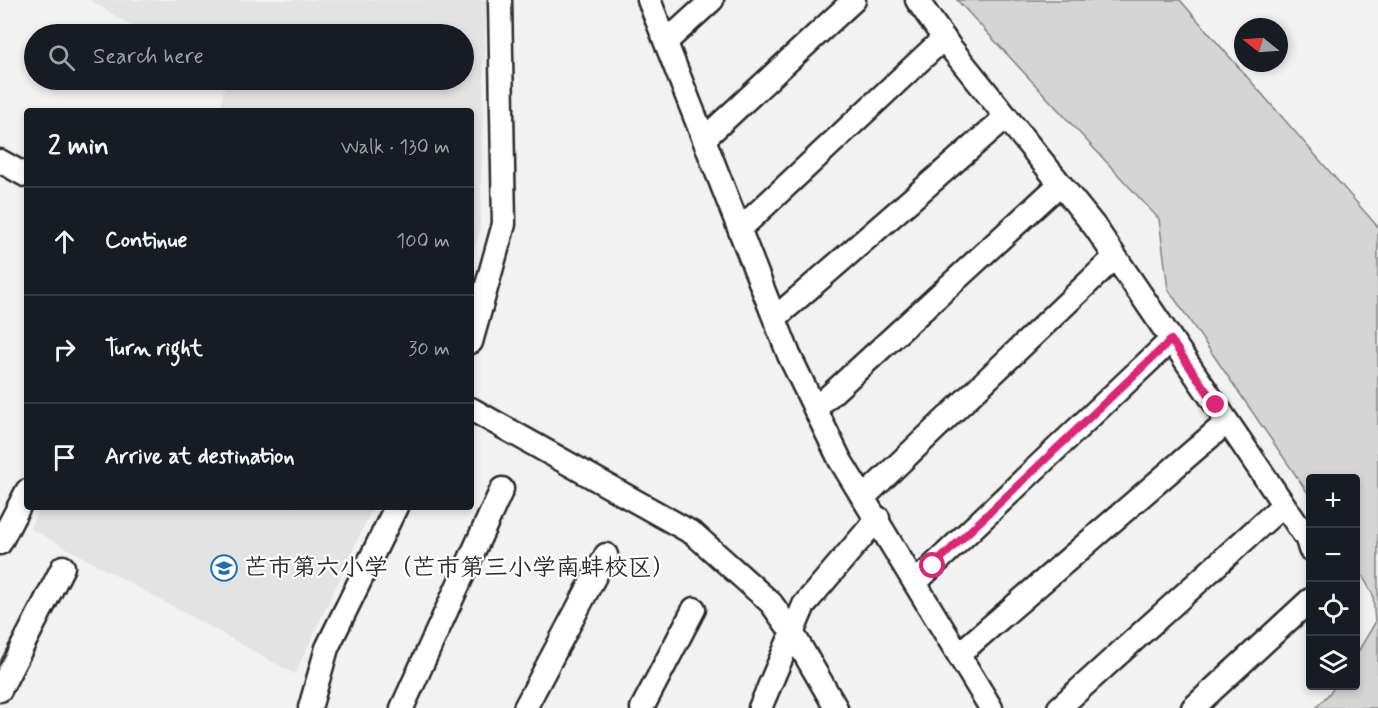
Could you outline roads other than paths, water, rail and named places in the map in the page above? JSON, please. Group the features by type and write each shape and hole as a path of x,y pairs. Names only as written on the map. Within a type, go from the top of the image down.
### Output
{"street":[{"path":"474,331 504,224 500,0"},
{"path":"650,0 775,318 815,409 840,460 878,518 992,708"},
{"path":"666,42 712,0"},
{"path":"705,138 854,0"},
{"path":"918,0 944,38 1115,257 1306,541"},
{"path":"740,229 944,38"},
{"path":"775,318 1006,117"},
{"path":"0,161 24,174"},
{"path":"815,409 1060,184"},
{"path":"864,497 1115,257"},
{"path":"916,582 1171,340"},
{"path":"474,411 694,534 771,603 792,632 836,708"},
{"path":"959,654 1227,422"},
{"path":"402,708 502,489"},
{"path":"0,543 24,497"},
{"path":"1059,708 1283,505"},
{"path":"310,708 327,648 395,510"},
{"path":"760,708 804,605 878,518"},
{"path":"525,708 606,555"},
{"path":"0,690 63,567"},
{"path":"1193,708 1306,605"},
{"path":"642,708 694,609"}],"place":[{"name":"芒市第六小学（芒市第三小学南蚌校区）","path":"224,568"}]}
